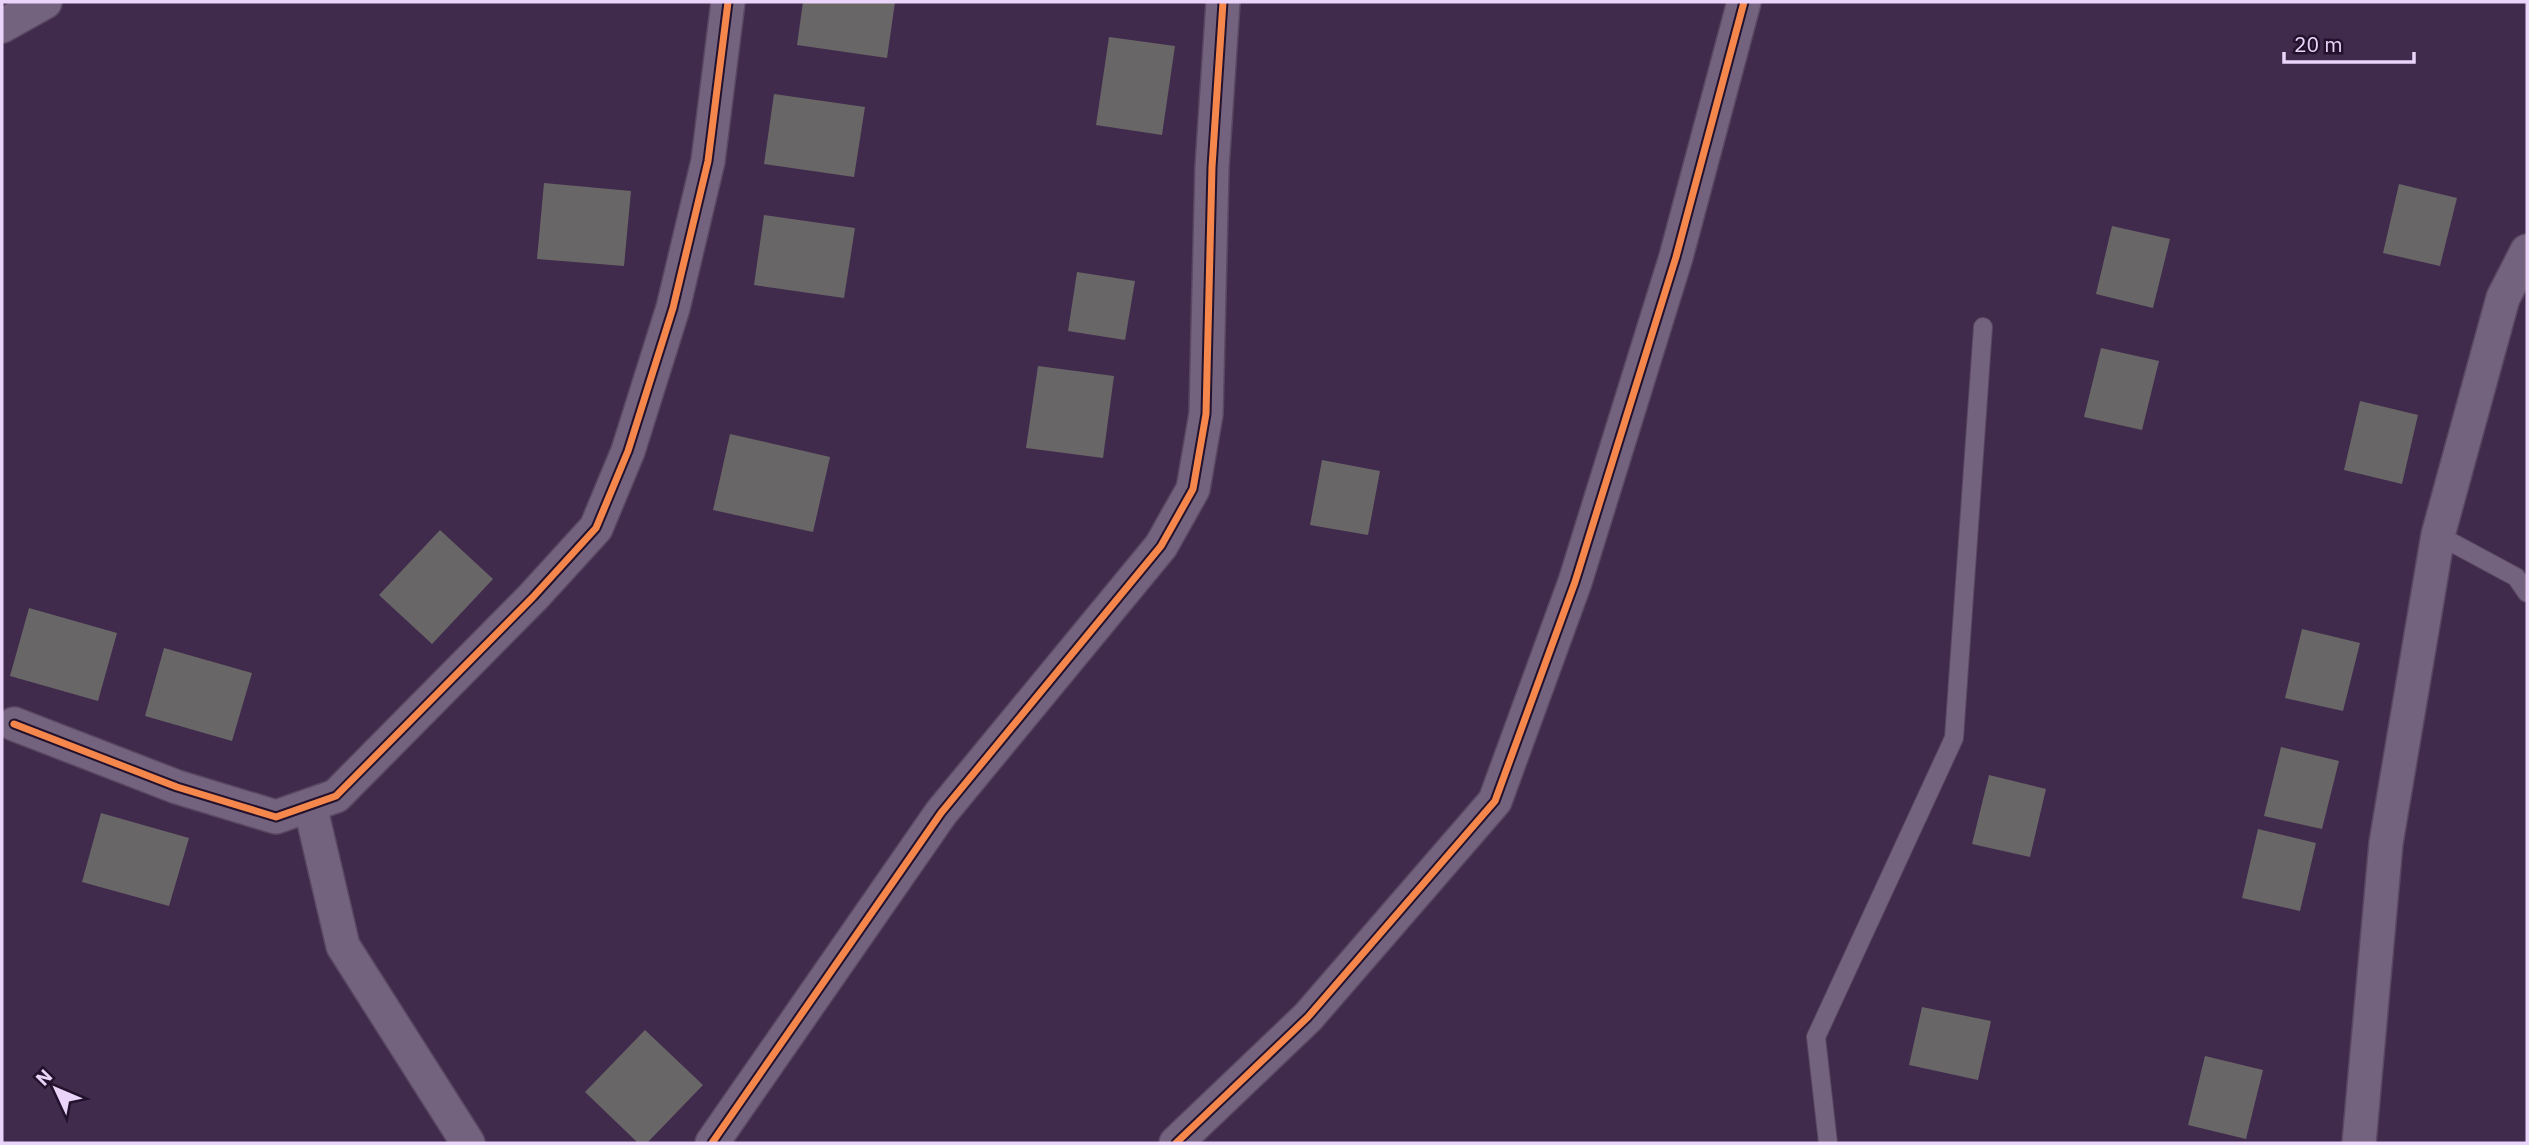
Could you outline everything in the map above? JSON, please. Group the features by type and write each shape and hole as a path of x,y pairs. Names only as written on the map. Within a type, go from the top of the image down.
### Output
{"street":[{"path":"2,26 46,2"},
{"path":"15,724 177,787 276,817 336,796 533,597 596,528 628,451 673,308 708,161 728,2"},
{"path":"712,1143 941,813 1161,546 1193,489 1206,414 1212,167 1223,2"},
{"path":"1176,1143 1308,1017 1495,801 1583,556 1676,257 1744,2"},
{"path":"2359,1143 2386,843 2438,536 2502,298 2527,251"},
{"path":"310,805 343,946 468,1143"}],"lane":[{"path":"1828,1143 1816,1037 1954,738 1983,327"},
{"path":"2438,536 2516,577 2527,593"}],"building":[{"path":"803,2 895,2 887,58 797,45"},
{"path":"1109,37 1175,46 1162,135 1096,125"},
{"path":"774,94 865,107 854,177 764,164"},
{"path":"544,183 631,191 624,266 537,259"},
{"path":"2399,184 2457,198 2440,266 2383,253"},
{"path":"764,215 855,228 844,298 754,285"},
{"path":"2112,226 2170,239 2153,308 2096,294"},
{"path":"1077,272 1135,281 1125,340 1068,331"},
{"path":"2101,348 2159,361 2142,430 2084,417"},
{"path":"1038,366 1114,376 1103,458 1026,448"},
{"path":"2360,401 2418,415 2402,484 2344,470"},
{"path":"730,434 830,457 813,532 713,510"},
{"path":"1322,460 1380,471 1368,535 1310,525"},
{"path":"440,530 493,579 432,644 379,595"},
{"path":"29,608 117,633 98,701 10,676"},
{"path":"2302,629 2360,643 2343,711 2285,698"},
{"path":"164,648 252,673 232,741 145,716"},
{"path":"2281,747 2339,761 2322,829 2264,816"},
{"path":"1989,775 2046,789 2030,857 1972,844"},
{"path":"101,813 189,838 169,906 82,882"},
{"path":"2258,829 2316,843 2300,911 2242,898"},
{"path":"1922,1007 1991,1021 1978,1080 1909,1065"},
{"path":"645,1030 703,1085 647,1143 638,1143 585,1092"},
{"path":"2205,1056 2263,1070 2246,1139 2188,1125"}],"cycle path":[{"path":"14,724 177,787 276,817 336,796 533,597 596,528 628,451 673,308 708,161 728,2"},
{"path":"712,1143 941,813 1161,546 1193,489 1206,414 1212,167 1223,2"},
{"path":"1176,1143 1308,1017 1495,801 1575,582 1676,257 1744,2"}]}
